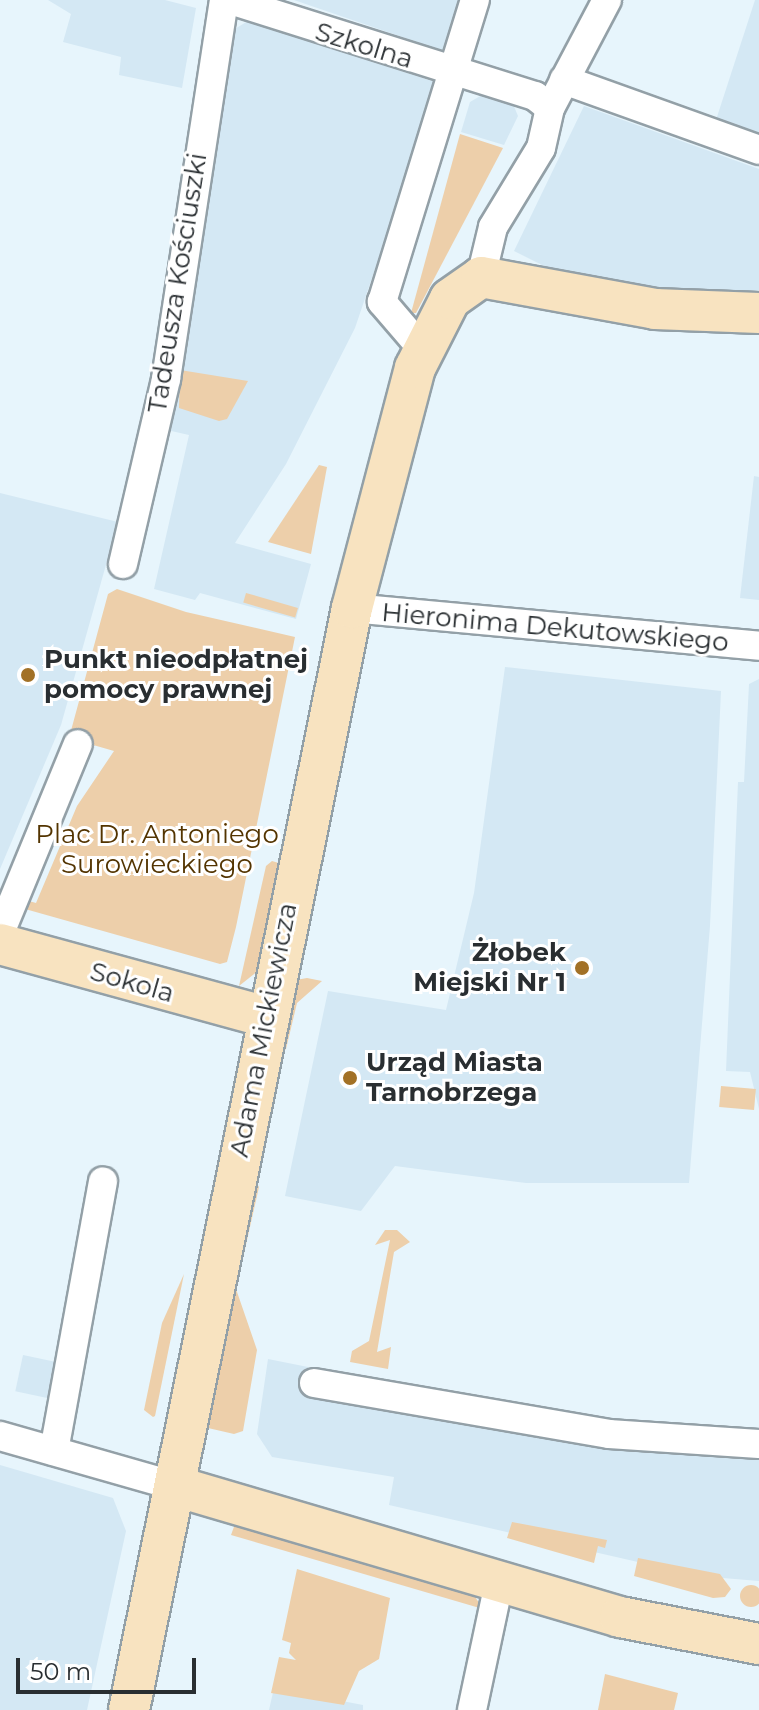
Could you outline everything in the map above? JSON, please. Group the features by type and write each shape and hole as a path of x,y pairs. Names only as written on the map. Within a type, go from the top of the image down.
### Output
{"street":[{"name":"Szkolna","path":"227,0 455,74 535,96 550,108"},
{"name":"Tadeusza Kościuszki","path":"123,564 166,379 227,0"},
{"path":"424,351 382,302 455,74 475,0"},
{"path":"607,0 550,108 541,148 493,227 481,277 575,297 755,316"},
{"path":"564,80 759,150"},
{"name":"Adama Mickiewicza","path":"129,1710 266,1017 352,608 399,418 424,351 450,299 481,277"},
{"name":"Hieronima Dekutowskiego","path":"352,608 759,646"},
{"path":"0,933 78,744"},
{"name":"Sokola","path":"0,944 266,1017"},
{"path":"54,1451 103,1181"},
{"path":"314,1383 609,1434 759,1444"},
{"path":"0,1436 620,1617 759,1674"},
{"path":"472,1710 499,1583"},
{"path":"620,1617 672,1623 759,1644"}],"shaded area":[{"path":"48,0 165,0 196,8 182,88 119,75 121,57 63,42 71,14"},
{"path":"294,0 462,0 446,52"},
{"path":"755,0 759,0 759,136 715,123"},
{"path":"248,21 438,83 355,328 286,464 235,543 311,564 296,619 200,593 195,600 154,589 189,435 167,430 195,294 202,202 233,30"},
{"path":"482,95 513,104 518,116 504,145 461,132 470,102"},
{"path":"584,106 759,169 759,290 665,292 554,271 514,251"},
{"path":"754,476 759,477 759,600 740,598"},
{"path":"0,493 118,522 61,725 0,869"},
{"path":"505,667 721,691 710,926 689,1183 526,1183 395,1166 361,1211 285,1196 328,991 446,1010 474,893"},
{"path":"759,679 759,1109 750,1072 726,1071 738,782 744,782 749,684"},
{"path":"23,1355 57,1362 50,1398 15,1391"},
{"path":"268,1359 308,1367 305,1391 759,1455 759,1581 699,1576 389,1505 394,1477 272,1457 257,1434"},
{"path":"0,1465 113,1498 126,1531 87,1710 0,1710"},
{"path":"274,1688 363,1705 363,1710 269,1710"}],"green space":[{"path":"460,134 503,148 416,313 411,313"},
{"path":"180,370 248,381 227,419 219,421 179,408"},
{"path":"319,465 327,467 311,554 268,542"},
{"name":"Plac Dr. Antoniego Surowieckiego","path":"117,589 186,612 295,637 236,927 227,962 220,964 18,907 22,899 36,903 77,806 114,751 69,738 108,594"},
{"path":"246,593 298,608 295,617 243,603"},
{"path":"272,861 282,864 259,970 239,986 266,866"},
{"path":"307,978 322,981 297,1003 286,1049 278,1056 296,980"},
{"path":"721,1086 756,1089 754,1110 719,1107"},
{"path":"255,1181 259,1187 236,1289 257,1350 243,1431 234,1434 208,1428"},
{"path":"385,1230 397,1230 410,1242 394,1252 377,1352 391,1347 388,1369 350,1362 352,1351 369,1341 390,1240 375,1245"},
{"path":"184,1274 153,1417 144,1410 162,1323"},
{"path":"512,1522 607,1540 605,1548 598,1546 594,1563 507,1538"},
{"path":"235,1524 472,1592 483,1609 231,1535"},
{"path":"638,1558 720,1574 731,1589 725,1597 713,1598 634,1576"},
{"path":"297,1569 390,1598 379,1659 359,1671 344,1705 271,1693 279,1657 296,1660 289,1653 291,1643 282,1640"},
{"path":"751,1585 759,1588 762,1596 759,1604 751,1607 743,1604 740,1596 743,1588"},
{"path":"605,1674 678,1693 674,1710 598,1710"}],"place":[{"name":"Punkt nieodpłatnej pomocy prawnej","path":"28,675"},
{"name":"Żłobek Miejski Nr 1","path":"582,968"},
{"name":"Urząd Miasta Tarnobrzega","path":"350,1078"}]}
